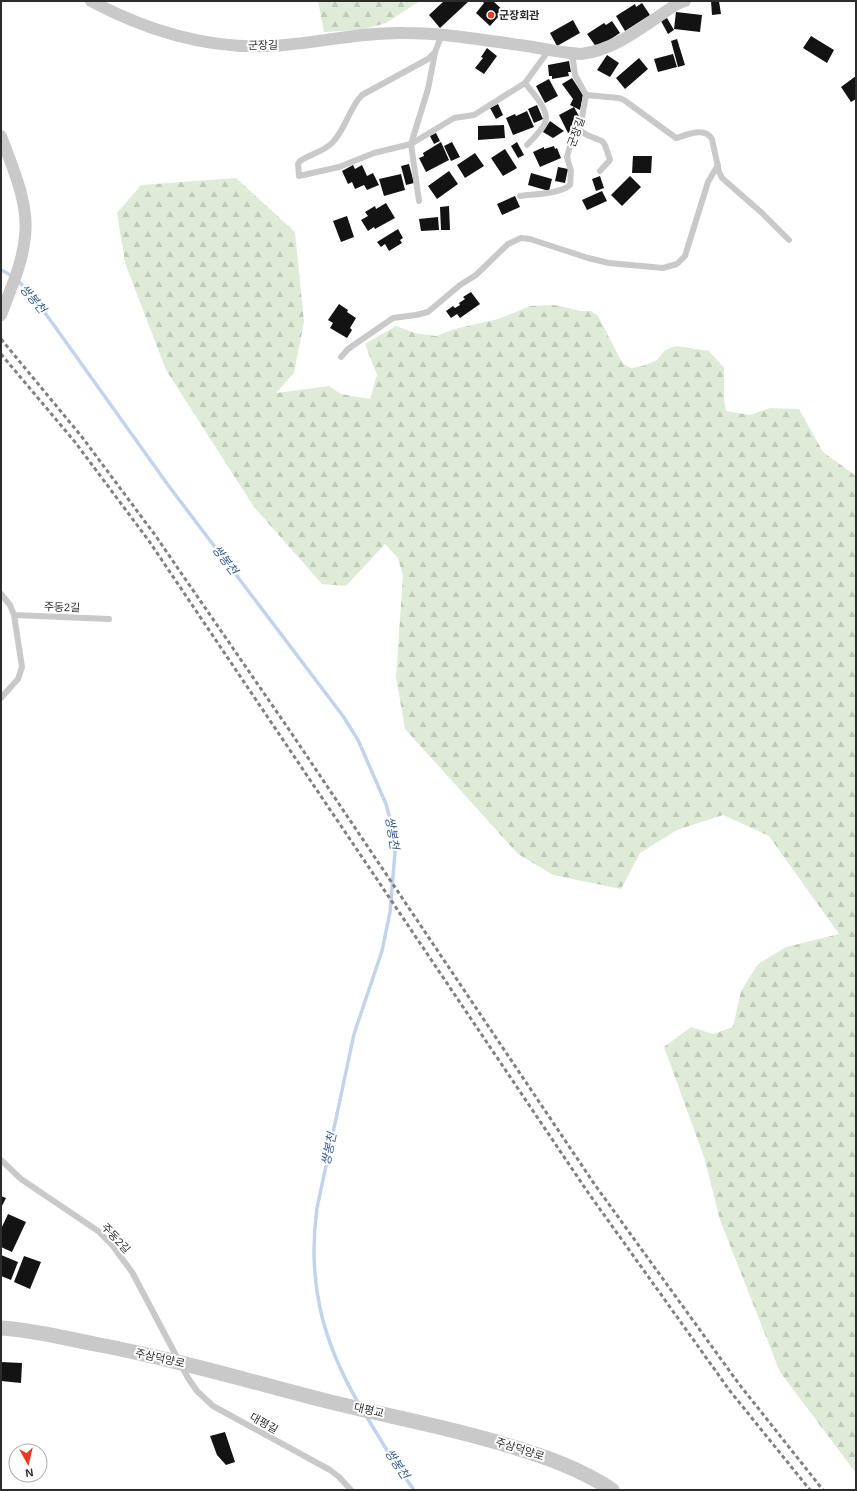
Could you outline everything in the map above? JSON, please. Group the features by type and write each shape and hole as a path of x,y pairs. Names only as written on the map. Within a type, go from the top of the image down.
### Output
{"street":[{"name":"군장길","path":"91,1 138,23 162,32 185,38 233,45 272,46 403,32 442,34 572,53 588,53 614,44 677,4 685,1"},
{"path":"1,136 22,195 26,236 22,254 1,316"},
{"name":"주삼덕양로","path":"1,1328 49,1334 179,1362 316,1398"},
{"name":"대평교","path":"316,1398 422,1423"},
{"name":"주삼덕양로","path":"422,1423 487,1439 536,1454 575,1469 612,1490"}],"lane":[{"path":"419,202 412,144 428,89 435,52 442,34"},
{"path":"435,52 428,59 362,95 357,100 342,130 333,142 319,152 300,161 298,164 299,176 340,166 374,153 412,144 454,118 474,115 525,82 549,50"},
{"path":"572,53 575,75 586,95 619,98 624,100 676,138 699,132 710,136 714,143 722,178 762,213 789,240"},
{"path":"525,82 538,99 546,116 545,124 527,145"},
{"name":"군장길","path":"520,196 558,191 567,188 570,185 571,171 567,157 582,118 586,95"},
{"path":"578,129 587,135 600,139 605,145 610,160 600,171"},
{"path":"341,357 348,349 393,318 428,312 460,284 476,275 508,244 521,238 530,239 588,258 610,263 663,268 677,264 685,256 708,182 718,165"},
{"path":"1,594 7,601 14,615 22,667 18,679 1,698"},
{"name":"주동2길","path":"14,615 109,619"},
{"name":"주동2길","path":"1,1160 21,1179 98,1231 112,1245 132,1272 179,1362"},
{"name":"대평길","path":"179,1362 197,1391 213,1406 330,1470 351,1490"}],"green space":[{"path":"318,1 420,1 386,23 361,30 324,32"},
{"path":"236,178 295,232 304,322 294,373 276,393 329,386 341,394 370,399 377,375 365,344 396,326 415,333 436,336 455,329 498,319 530,306 554,305 581,311 591,311 598,316 623,364 631,368 643,366 657,360 665,350 676,346 709,351 724,368 724,399 726,411 750,415 770,408 799,409 823,452 856,476 856,1473 780,1372 720,1220 705,1160 664,1047 691,1027 713,1034 733,1027 741,991 758,964 786,947 839,934 769,836 723,815 677,830 640,853 621,889 553,875 518,854 405,729 396,677 403,576 398,558 385,544 346,586 322,584 254,507 166,370 125,263 117,213 141,185"}],"building":[{"path":"444,1 469,1 440,28 429,15"},
{"name":"군장회관","path":"482,1 493,1 506,13 501,18 499,16 490,26 476,13 484,3"},
{"path":"711,1 719,1 721,14 712,15"},
{"path":"642,3 650,15 625,31 616,16 635,4 636,7"},
{"path":"676,12 702,15 700,32 674,29"},
{"path":"667,18 674,30 668,34 661,21"},
{"path":"573,20 580,33 557,46 550,33"},
{"path":"612,21 620,33 597,48 587,34 604,23 606,25"},
{"path":"811,36 834,50 827,63 803,48"},
{"path":"677,39 685,65 678,67 671,41"},
{"path":"487,48 497,56 484,74 475,68 483,58 481,57"},
{"path":"673,54 677,67 658,72 654,59"},
{"path":"607,55 619,63 610,77 597,70"},
{"path":"639,58 648,69 625,89 616,78"},
{"path":"569,61 571,72 568,72 569,76 552,79 552,76 549,76 548,65"},
{"path":"856,76 856,99 851,102 841,87"},
{"path":"572,78 583,95 580,110 570,105 573,99 562,84"},
{"path":"549,79 558,96 545,103 536,86"},
{"path":"498,104 503,115 496,119 490,108"},
{"path":"537,105 543,119 534,123 528,109"},
{"path":"574,107 580,118 576,129 568,133 559,115"},
{"path":"527,111 534,127 513,135 506,118 515,114 516,116"},
{"path":"550,121 564,131 553,138 543,132"},
{"path":"504,125 505,138 478,140 478,126"},
{"path":"436,133 440,141 434,144 430,136"},
{"path":"441,142 449,160 426,172 419,158 424,156 423,153"},
{"path":"452,142 460,157 451,161 444,146"},
{"path":"517,142 524,155 518,158 511,146"},
{"path":"554,146 555,149 557,148 561,158 540,167 533,152 544,147 544,149"},
{"path":"505,149 517,168 503,176 491,158"},
{"path":"475,153 484,166 465,178 457,165"},
{"path":"633,156 652,156 651,173 632,173"},
{"path":"409,164 414,183 406,185 401,166"},
{"path":"353,165 355,169 362,165 367,176 373,173 379,185 367,190 364,185 355,189 352,182 348,184 342,171"},
{"path":"558,167 568,169 565,183 555,181"},
{"path":"449,171 458,184 437,199 428,186"},
{"path":"531,173 552,179 549,191 528,185"},
{"path":"401,174 405,190 384,196 379,179"},
{"path":"600,176 604,188 596,191 592,179"},
{"path":"630,176 641,187 622,206 611,195"},
{"path":"602,191 607,201 587,210 582,200"},
{"path":"515,196 520,207 502,215 497,204"},
{"path":"386,203 395,218 375,229 374,227 368,231 361,220 368,216 365,212 375,206 376,209"},
{"path":"449,206 450,230 441,230 440,207"},
{"path":"347,216 354,237 341,242 333,221"},
{"path":"438,217 439,230 421,231 419,219"},
{"path":"398,229 403,238 400,240 402,243 389,251 385,244 381,247 377,242"},
{"path":"471,292 480,304 460,318 457,314 451,318 446,311 453,306 455,308 460,305 459,303 465,299 463,297"},
{"path":"339,304 356,318 350,328 352,330 347,338 330,328 333,323 328,320"},
{"path":"1,1196 6,1198 1,1208"},
{"path":"8,1214 26,1222 12,1252 1,1247 1,1229"},
{"path":"1,1255 18,1262 11,1280 1,1276"},
{"path":"24,1256 41,1262 30,1289 14,1282"},
{"path":"1,1362 22,1363 21,1383 1,1381"},
{"path":"225,1432 235,1462 226,1465 217,1455 210,1436"}],"waterway":[{"name":"쌍봉천","path":"1,270 17,280 38,303 168,485 343,716 358,740 386,804 394,834 395,853 390,912 382,951 354,1034 317,1208 314,1235 314,1261 320,1310 335,1357 359,1404"},
{"name":"쌍봉천","path":"365,1414 394,1462 414,1490"}],"railway":[{"path":"1,339 82,437 155,535 292,734 595,1185 739,1384 823,1490"},
{"path":"1,354 75,442 149,541 587,1191 730,1391 810,1490"}],"place":[{"name":"군장회관","path":"491,15"}]}
